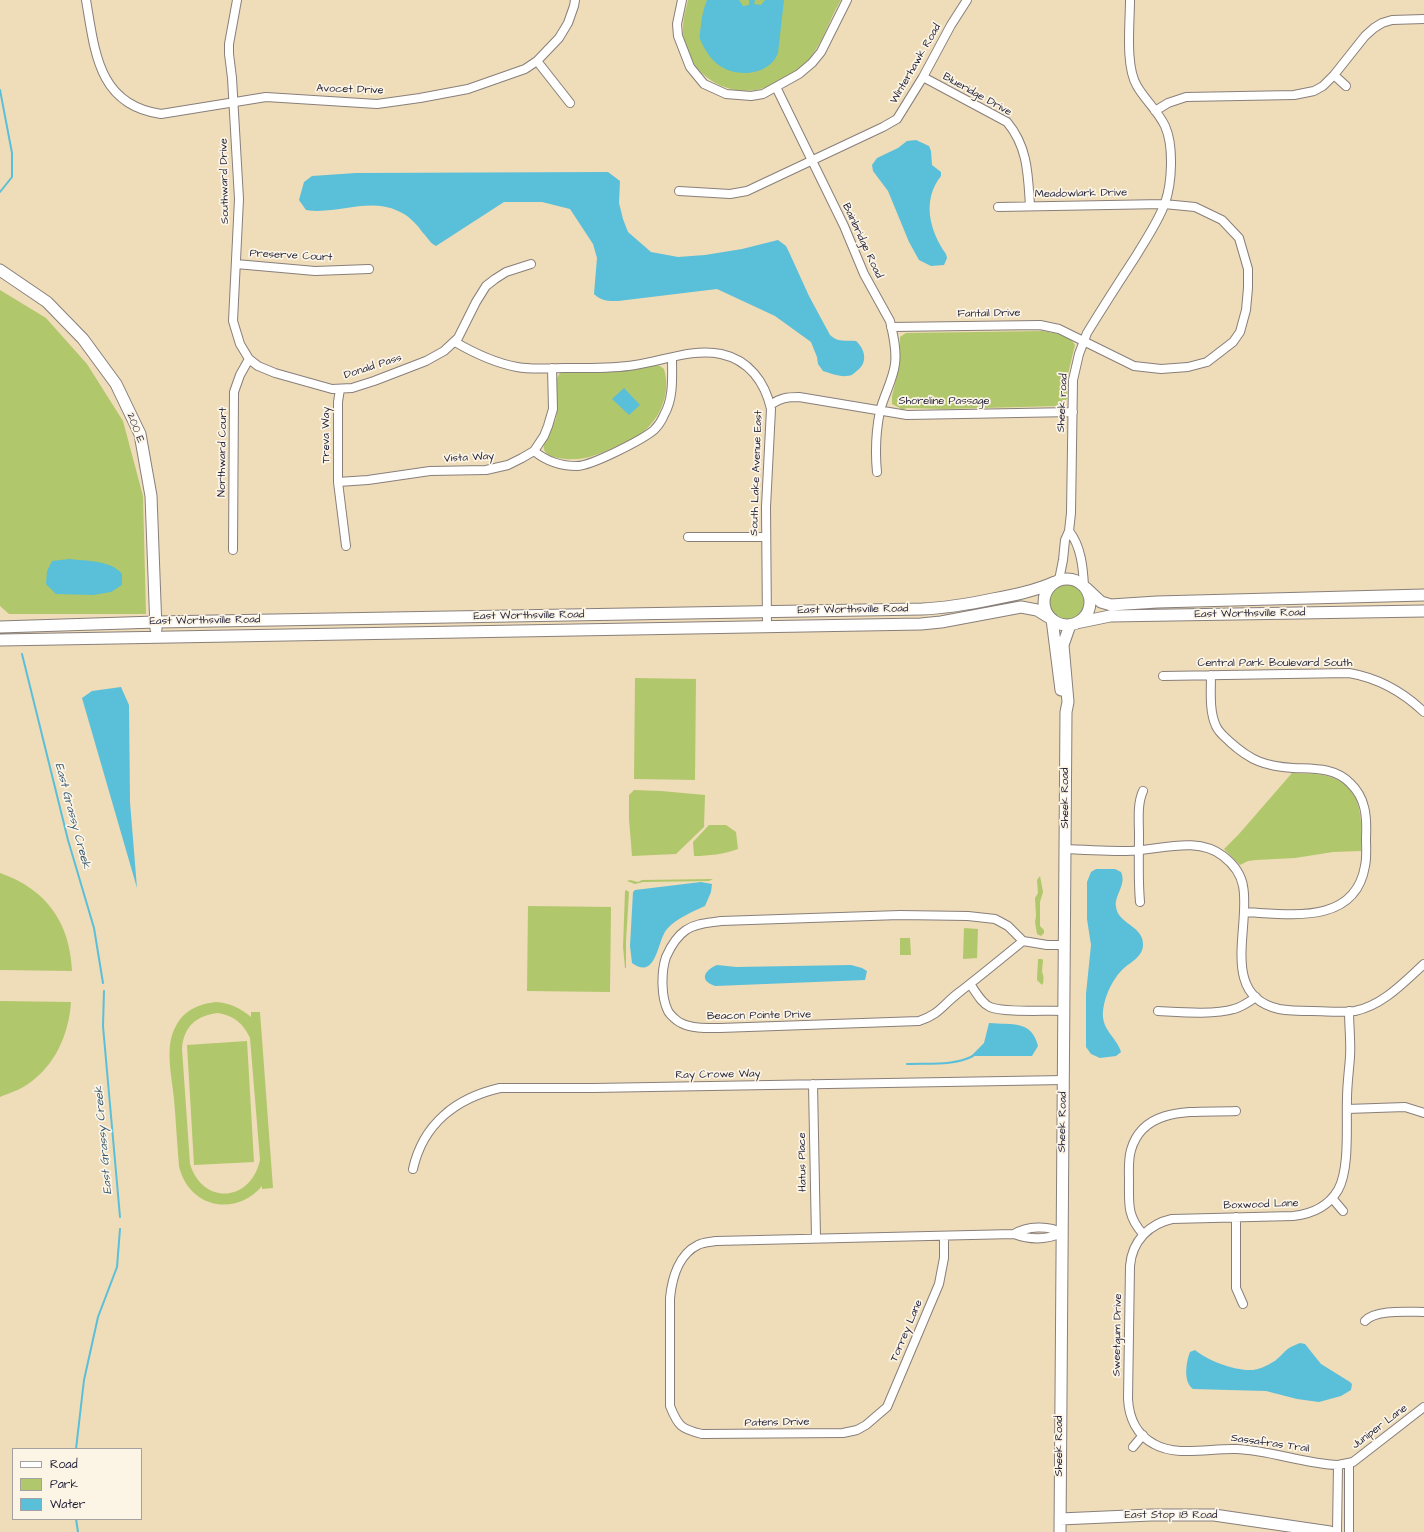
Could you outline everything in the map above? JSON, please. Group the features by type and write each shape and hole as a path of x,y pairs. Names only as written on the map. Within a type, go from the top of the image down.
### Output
{"main road":[{"name":"200 E","path":"0,270 48,302 83,339 116,384 140,434 152,496 156,622 155,638"},
{"path":"1068,578 1075,580 1085,587 1089,594 1089,608 1082,619 1073,624 1063,624 1051,618 1044,606 1044,599 1046,592 1057,581 1068,578"},
{"name":"East Worthsville Road","path":"0,627 156,622 945,608 1035,590 1057,581"},
{"name":"East Worthsville Road","path":"1085,587 1101,602 1119,605 1152,602 1424,595"},
{"name":"East Worthsville Road","path":"0,640 941,622 1021,607 1038,610 1051,618"},
{"name":"East Worthsville Road","path":"1073,624 1110,616 1424,611"},
{"name":"Sheek Road","path":"1051,618 1062,702 1066,712"},
{"name":"Sheek Road","path":"1060,1532 1066,712 1068,702 1064,645 1073,624"},
{"name":"East Stop 18 Road","path":"1060,1519 1159,1515 1214,1515 1330,1532"}],"street":[{"name":"Avocet Drive","path":"86,0 91,28 104,75 118,96 127,103 149,112 161,114 181,112 266,97 377,104 468,89 525,69 537,62"},
{"name":"Southward Drive","path":"237,0 229,44 239,198 233,321 240,344 249,359"},
{"path":"570,103 537,62 559,38 568,23 575,0"},
{"path":"682,0 677,24 678,36 690,67 704,84 726,94 751,96 762,94 776,87 800,74 812,63 821,52 847,0"},
{"name":"Winterhawk Road","path":"679,191 730,194 747,191 883,128 897,119 923,77 966,0"},
{"name":"Sheek road","path":"1057,581 1065,540 1069,531 1071,513 1073,380 1078,354 1087,333 1153,228 1164,204 1170,178 1169,138 1165,126 1137,87 1130,71 1130,0"},
{"path":"1155,111 1168,103 1186,97 1304,94 1324,86 1365,36 1374,28 1392,20 1424,19"},
{"path":"1334,75 1346,86"},
{"name":"Blueridge Drive","path":"923,77 1007,122 1016,132 1026,161 1030,206"},
{"name":"Bainbridge Road","path":"776,87 844,226 864,274 890,321 895,349 895,365 880,411 875,454 877,472"},
{"name":"Meadowlark Drive","path":"998,207 1164,204 1195,207 1222,220 1239,238 1248,269 1246,310 1240,332 1233,342 1206,362 1188,367 1168,369 1134,366 1084,341"},
{"name":"Preserve Court","path":"236,264 315,271 369,269"},
{"path":"456,342 476,302 486,286 495,278 506,272 531,264"},
{"name":"Fantail Drive","path":"891,327 1040,325 1059,329 1084,341"},
{"name":"South Lake Avenue East","path":"456,342 488,358 517,367 552,368 634,366 689,354 705,353 720,354 748,365 759,378 768,396 770,405 770,444 766,507 767,626"},
{"name":"Donald Pass","path":"249,359 258,366 275,373 321,386 340,389 352,388 426,361 456,342"},
{"path":"534,451 552,462 578,466 590,463 633,443 654,430 666,413 670,401 672,358"},
{"name":"Northward Court","path":"233,550 234,392 240,375 249,359"},
{"name":"Vista Way","path":"338,482 368,480 430,471 496,469 508,465 534,451 544,436 553,409 552,368"},
{"name":"Treva Way","path":"340,389 338,402 338,482 346,546"},
{"name":"Shoreline Passage","path":"770,405 778,399 784,397 799,397 907,415 1073,412"},
{"path":"1069,531 1076,540 1085,587"},
{"path":"688,538 766,537"},
{"name":"Central Park Boulevard South","path":"1163,676 1326,673 1359,675 1394,689 1408,698 1424,712"},
{"path":"1211,675 1213,714 1216,727 1238,750 1254,760 1268,765 1316,768 1343,777 1355,788 1363,802 1366,816 1366,858 1363,874 1358,887 1344,902 1330,910 1314,913 1244,912"},
{"path":"1140,902 1138,880 1140,807 1143,791"},
{"path":"1066,849 1139,851 1190,845 1212,849 1231,862 1243,884 1244,893 1241,955 1242,971 1248,988 1256,997 1270,1006 1287,1010 1349,1011 1364,1008 1379,1002 1423,966"},
{"name":"Beacon Pointe Drive","path":"900,916 968,916 995,919 1008,926 1022,941 952,998 938,1012 930,1018 919,1021 696,1028 681,1023 668,1012 664,996 663,975 666,957 675,941 685,930 699,924 720,921 900,916"},
{"path":"1022,941 1047,945 1065,944"},
{"path":"970,984 980,998 990,1007 1000,1009 1064,1011"},
{"path":"1158,1011 1216,1012 1233,1010 1256,997"},
{"name":"Boxwood Lane","path":"1144,1234 1159,1223 1172,1219 1299,1215 1317,1210 1332,1198 1341,1184 1345,1170 1346,1109 1350,1058 1349,1011"},
{"name":"Ray Crowe Way","path":"413,1170 423,1141 447,1112 464,1100 486,1091 500,1088 1064,1080"},
{"name":"Hatus Place","path":"813,1084 816,1238"},
{"path":"1346,1109 1405,1107 1424,1113"},
{"path":"1144,1234 1134,1224 1129,1204 1130,1151 1137,1136 1152,1122 1168,1114 1236,1111"},
{"path":"1332,1198 1343,1211"},
{"path":"1236,1217 1236,1288 1243,1304"},
{"path":"816,1238 1014,1234 1024,1229 1044,1228 1056,1230 1062,1233"},
{"name":"Sweetgum Drive","path":"1142,1435 1134,1425 1128,1399 1130,1258 1134,1247 1144,1234"},
{"name":"Torrey Lane","path":"866,1425 887,1407 939,1284 944,1258 944,1236"},
{"name":"Patens Drive","path":"816,1238 716,1240 698,1245 686,1254 678,1266 672,1282 670,1298 670,1406 676,1420 686,1431 709,1434 843,1433 857,1430 866,1425"},
{"path":"1365,1321 1368,1318 1379,1314 1424,1312"},
{"name":"Juniper Lane","path":"1350,1463 1424,1408"},
{"path":"1133,1446 1142,1435"},
{"name":"Sassafras Trail","path":"1142,1435 1154,1444 1166,1449 1238,1449 1338,1464 1350,1463"},
{"path":"1349,1532 1350,1463"},
{"path":"1337,1532 1338,1464"}],"green space":[{"path":"688,0 841,0 814,53 801,67 785,78 767,87 741,91 727,88 715,83 704,75 688,54 684,41 683,27"},
{"path":"0,290 46,318 87,364 123,421 143,496 146,614 9,614 0,606"},
{"path":"1043,331 1065,337 1075,345 1068,374 1067,399 1059,406 944,409 907,408 901,410 892,404 892,396 900,364 900,337 906,333"},
{"path":"655,365 664,369 666,378 665,396 659,413 648,428 641,434 609,450 581,459 558,458 546,453 544,449 545,442 556,418 556,383 560,373 637,369"},
{"path":"1066,584 1076,587 1081,592 1084,602 1081,612 1076,617 1066,620 1056,617 1051,612 1048,602 1051,592 1056,587"},
{"path":"635,678 696,679 695,780 634,779"},
{"path":"1292,773 1327,776 1348,787 1358,806 1361,828 1361,851 1333,852 1295,858 1256,860 1248,861 1240,865 1224,849"},
{"path":"634,790 705,795 704,827 676,854 632,856 629,795"},
{"path":"709,825 726,825 736,832 738,849 705,856 694,856 693,842"},
{"path":"0,873 30,888 42,898 52,910 66,937 72,971 0,970"},
{"path":"1040,876 1043,892 1040,902 1040,926 1044,930 1044,933 1041,936 1037,934 1035,922 1035,898 1038,893 1037,880"},
{"path":"713,879 709,881 643,882 635,884 627,881 630,880 638,882 642,880"},
{"path":"626,890 629,892 625,968 623,947"},
{"path":"528,906 611,907 610,992 527,991"},
{"path":"964,928 978,929 977,958 963,959"},
{"path":"900,938 910,938 911,955 900,955"},
{"path":"1038,959 1043,960 1042,972 1044,979 1042,985 1037,980"},
{"path":"0,1001 71,1002 70,1014 64,1037 53,1059 38,1077 18,1090 0,1097"},
{"path":"216,1002 230,1005 243,1011 251,1017 251,1012 260,1012 273,1188 262,1189 262,1186 251,1196 239,1202 226,1205 202,1199 192,1191 184,1180 179,1166 170,1061 170,1043 172,1034 179,1020 198,1006","holes":["218,1013 229,1016 241,1024 250,1038 260,1160 255,1174 247,1184 237,1191 226,1194 215,1192 205,1187 196,1178 190,1164 182,1049 183,1041 188,1028 198,1019 210,1014"]},
{"path":"247,1041 254,1162 194,1165 187,1045"}],"water":[{"path":"707,0 739,0 743,6 749,5 749,0 755,0 754,4 761,5 765,0 784,0 778,53 774,60 761,70 744,73 727,70 717,64 708,54 700,39 702,18"},
{"path":"916,140 929,146 932,165 941,172 941,176 931,195 930,215 935,235 946,254 947,258 944,265 931,266 919,260 909,242 888,191 873,171 872,165 877,158 898,148 907,141"},
{"path":"608,172 620,181 619,203 628,232 651,252 678,257 705,255 742,249 778,240 786,246 809,296 830,335 833,338 842,341 856,341 862,348 864,359 861,367 849,376 823,371 818,364 811,342 775,316 717,289 618,301 608,301 599,298 594,294 597,258 593,244 570,209 542,202 504,202 436,246 409,217 387,207 364,206 317,211 306,210 299,200 304,182 312,176 356,173"},
{"path":"624,388 640,405 629,415 612,399"},
{"path":"69,559 98,562 111,566 122,574 122,585 111,592 93,595 56,594 46,584 47,571 52,561"},
{"path":"121,687 129,705 130,802 137,888 82,698 92,691"},
{"path":"1096,869 1115,869 1121,872 1122,886 1117,898 1116,907 1121,917 1139,933 1143,945 1141,953 1122,970 1114,980 1104,1005 1104,1022 1121,1052 1116,1056 1100,1058 1091,1054 1086,1047 1086,994 1091,945 1087,919 1087,882 1091,872"},
{"path":"701,882 712,884 711,892 705,906 680,918 667,929 655,957 647,967 640,967 632,963 630,946 633,892 635,890"},
{"path":"717,965 736,967 851,965 867,971 865,980 715,986 706,981 705,975 709,970"},
{"path":"989,1023 1013,1024 1026,1028 1035,1038 1038,1046 1032,1056 971,1056 984,1043"},
{"path":"1300,1343 1305,1344 1321,1364 1350,1382 1352,1384 1351,1390 1341,1396 1319,1402 1297,1399 1266,1391 1193,1389 1188,1382 1186,1372 1187,1361 1190,1352 1195,1350 1207,1358 1230,1367 1253,1370 1271,1363 1289,1348"}],"waterway":[{"name":"East Grassy Creek","path":"0,90 12,153 12,177 0,192"},
{"name":"East Grassy Creek","path":"22,654 68,840 94,928 103,983"},
{"name":"East Grassy Creek","path":"104,991 103,1026 120,1217"},
{"path":"907,1064 950,1063 973,1056"},
{"name":"East Grassy Creek","path":"76,1448 84,1380 98,1317 117,1267 120,1229"},
{"name":"East Grassy Creek","path":"76,1520 78,1532"}]}
